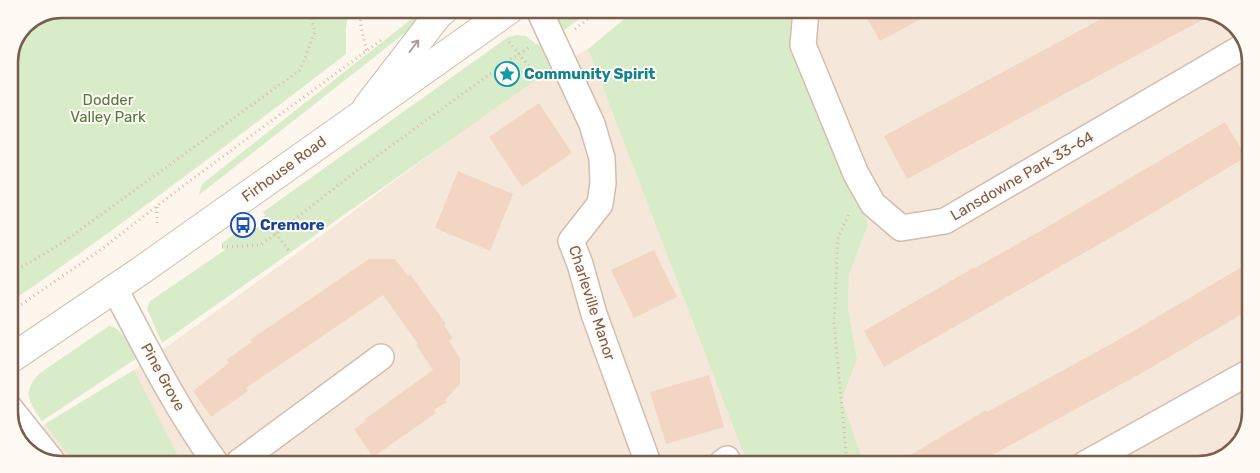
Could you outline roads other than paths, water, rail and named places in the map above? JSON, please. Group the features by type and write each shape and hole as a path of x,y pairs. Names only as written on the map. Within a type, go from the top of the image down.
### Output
{"main road":[{"path":"363,113 436,18"},
{"name":"Firhouse Road","path":"18,354 115,289 498,18"}],"street":[{"name":"Charleville Manor","path":"543,18 592,124 602,158 603,183 600,204 571,241 580,264 594,314 645,456"},
{"name":"Lansdowne Park 33-64","path":"806,18 804,45 856,174 872,204 901,228 944,221 1240,48"},
{"name":"Pine Grove","path":"115,289 170,393 211,456"},
{"path":"247,456 381,358"},
{"path":"1099,456 1242,376"},
{"path":"19,419 45,452"}],"place":[{"name":"Community Spirit","path":"507,74"},
{"name":"Cremore","path":"243,225"}],"park label":[{"name":"Dodder Valley Park","path":"108,108"}]}
